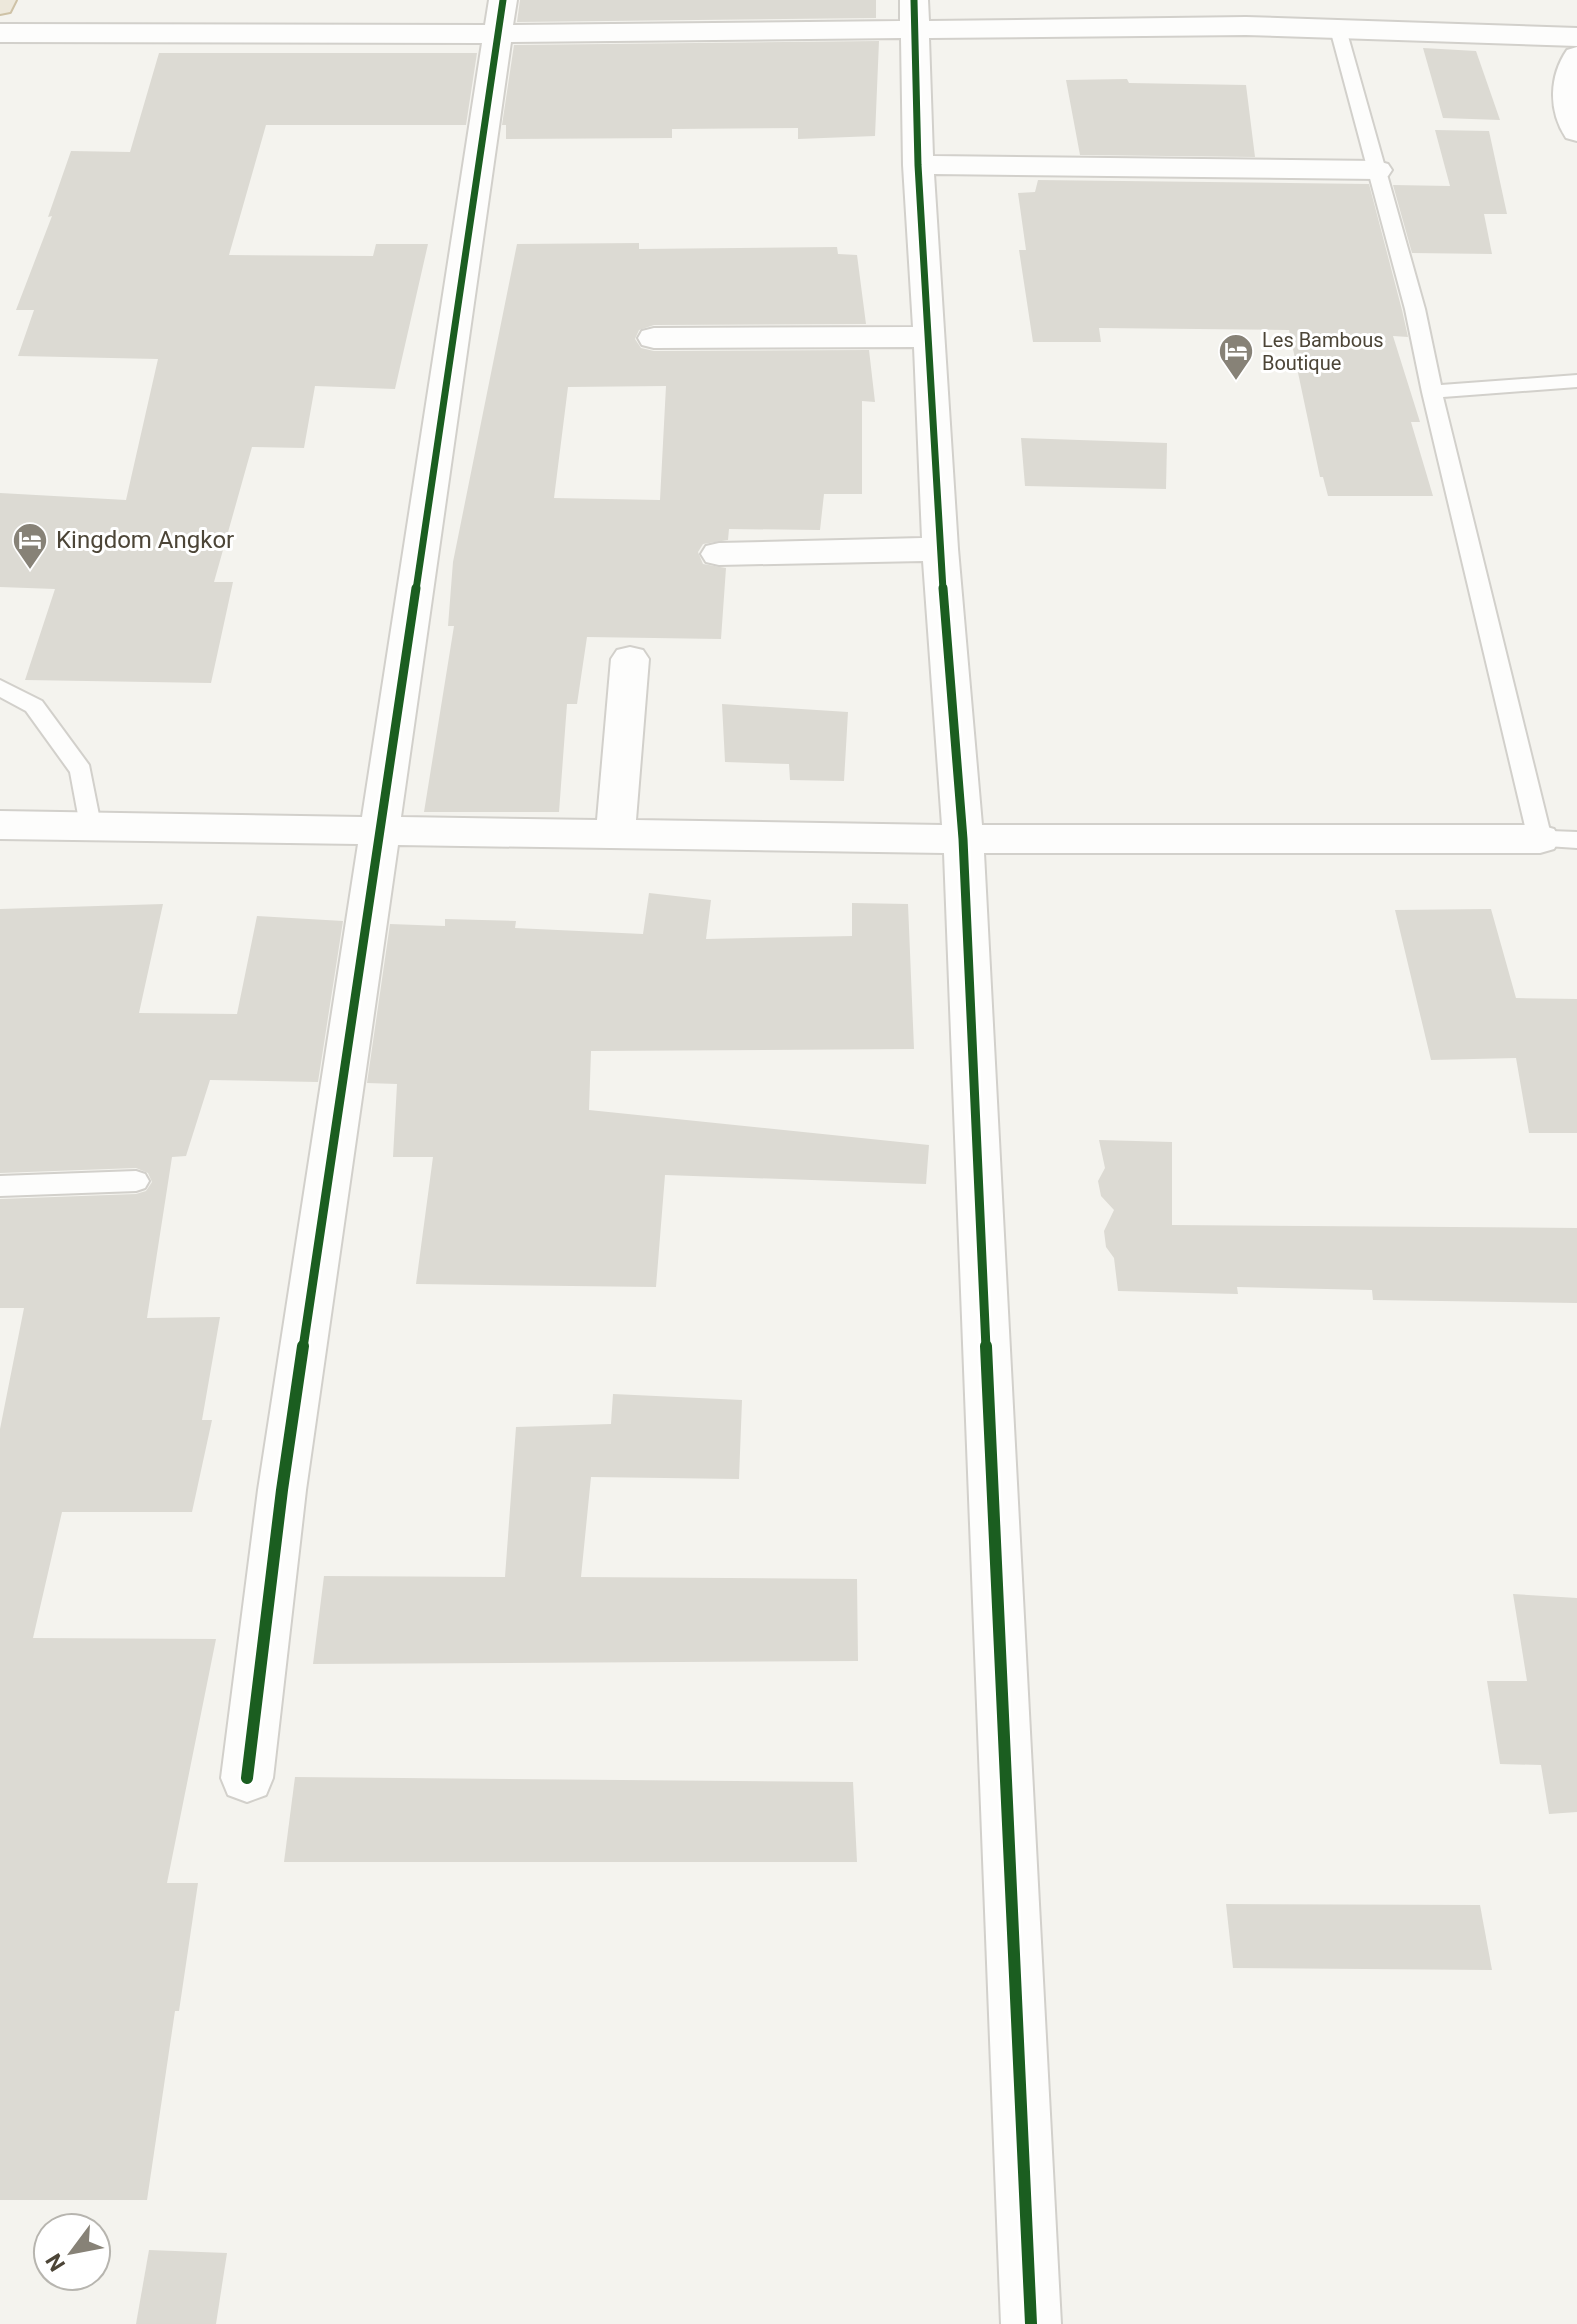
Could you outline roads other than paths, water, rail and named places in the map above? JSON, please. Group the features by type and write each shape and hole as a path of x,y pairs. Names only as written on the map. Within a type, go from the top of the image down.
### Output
{"highway":[{"path":"0,6 2,0"}],"street":[{"path":"914,14 918,165 940,549 963,839 1031,2324"},
{"path":"0,33 500,17 914,14 1577,37"},
{"path":"247,1778 285,1475 500,17"},
{"path":"1577,56 1568,67 1566,91 1577,132"},
{"path":"918,165 1377,170"},
{"path":"654,338 930,337"},
{"path":"719,554 940,549"},
{"path":"615,835 630,659"},
{"path":"0,825 963,839 1559,839"}],"lane":[{"path":"1338,29 1415,309 1432,392 1559,839"},
{"path":"1432,392 1577,381"},
{"path":"0,687 34,706 81,771 89,825"},
{"path":"0,1186 136,1181"}],"place":[{"name":"Les Bambous Boutique","path":"1236,382"},
{"name":"Kingdom Angkor","path":"30,571"}]}
